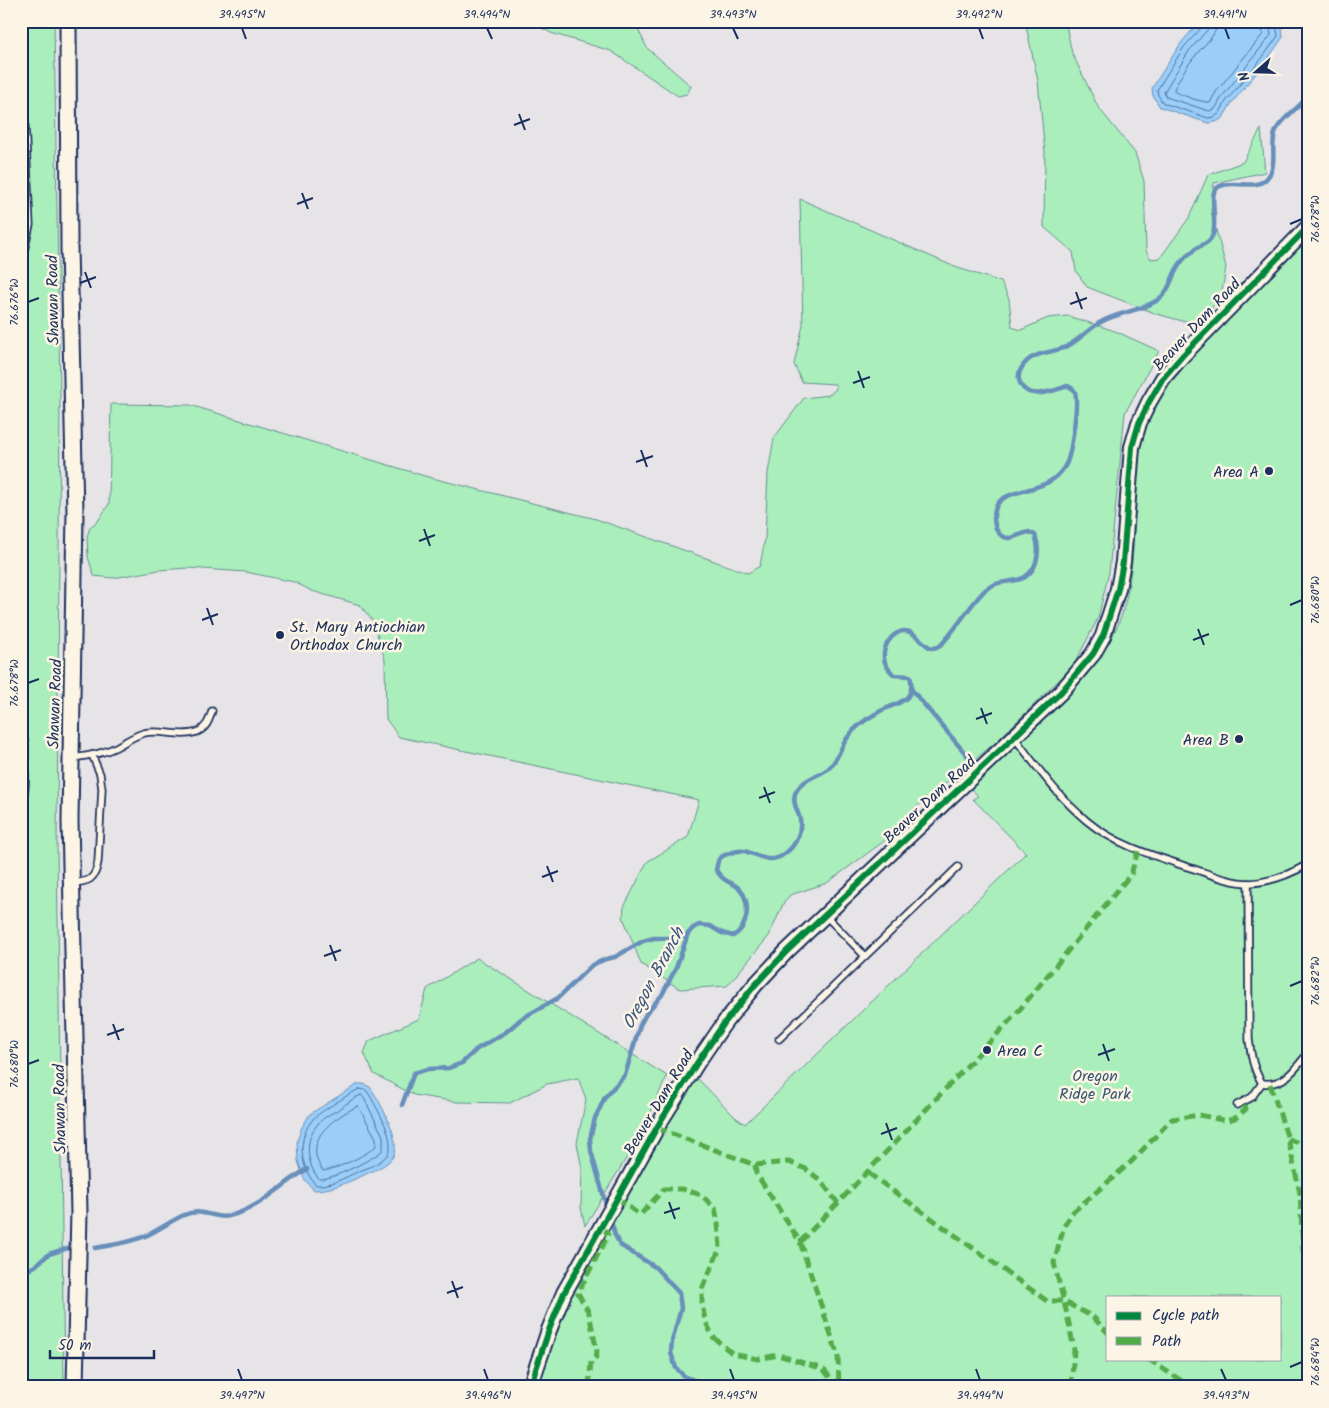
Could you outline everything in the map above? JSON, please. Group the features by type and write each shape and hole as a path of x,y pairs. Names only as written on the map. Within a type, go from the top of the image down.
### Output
{"main road":[{"name":"Shawan Road","path":"68,21 68,221 75,512 70,758 79,1212 75,1387"}],"street":[{"name":"Beaver Dam Road","path":"530,1387 548,1330 564,1293 660,1122 696,1063 725,1022 780,958 1014,738 1080,672 1094,654 1103,636 1118,589 1123,562 1132,447 1139,423 1149,402 1164,378 1183,355 1308,227"}],"lane":[{"path":"21,37 23,53 21,64"},
{"path":"21,92 24,106 30,225 21,264"},
{"path":"70,758 92,755 116,747 131,737 146,733 187,734 198,732 207,725 212,711"},
{"path":"21,729 25,739 26,794 21,811"},
{"path":"1014,738 1045,778 1088,822 1110,837 1138,851 1226,880 1248,883 1262,882 1293,872 1308,864"},
{"path":"72,883 91,879 96,873 98,862 102,789 100,774 92,755"},
{"path":"779,1039 958,867"},
{"path":"1248,883 1249,1039 1256,1074 1262,1082 1278,1083 1291,1073 1308,1053"},
{"path":"825,915 865,956"},
{"path":"1237,1105 1252,1097 1262,1082"}],"green space":[{"path":"21,21 54,21 60,396 57,846 64,1387 21,1387"},
{"path":"529,21 634,21 647,48 691,86 687,94 678,96 611,51 551,33"},
{"path":"1025,21 1065,21 1072,53 1098,107 1135,153 1144,181 1146,251 1151,259 1160,258 1189,218 1208,175 1243,162 1261,129 1265,172 1214,183 1211,211 1226,267 1221,297 1201,320 1182,321 1157,314 1087,287 1076,271 1073,252 1044,227 1045,153 1038,81"},
{"path":"800,199 955,267 1001,282 1009,299 1012,327 1021,330 1048,318 1068,316 1115,331 1159,351 1125,413 1109,572 1098,618 1074,665 995,743 915,808 898,831 827,883 790,895 784,902 769,936 727,986 680,989 641,964 623,917 624,907 647,862 688,837 699,800 399,737 386,719 385,660 373,621 360,605 312,591 294,582 246,572 188,568 159,570 113,578 94,576 88,557 87,537 90,527 98,521 109,504 111,404 190,405 428,477 596,519 748,573 760,566 765,538 768,473 774,438 804,398 829,395 836,389 835,384 802,382 794,364 803,325"},
{"name":"Oregon Ridge Park","path":"1308,239 1308,1387 537,1387 569,1297 663,1132 697,1078 735,1117 745,1124 1026,853 973,799 978,796 970,788 1060,704 1095,664 1114,634 1127,597 1132,561 1138,461 1147,423 1160,397 1172,380 1232,315"},
{"path":"477,958 667,1076 641,1134 585,1226 581,1207 582,1169 577,1143 586,1099 578,1078 547,1084 510,1103 457,1102 414,1095 374,1074 364,1053 369,1041 419,1019 427,989"}],"water":[{"path":"1200,21 1279,21 1283,37 1231,104 1223,118 1216,122 1208,123 1160,107 1153,96 1152,88 1181,43"},
{"path":"358,1084 370,1087 379,1101 393,1132 395,1151 389,1161 374,1170 338,1186 314,1190 304,1179 298,1161 297,1141 302,1127 310,1114"}],"waterway":[{"name":"Oregon Branch","path":"607,1208 591,1151 590,1139 595,1118 605,1097 625,1075 640,1025 647,1012 662,995 676,968 688,934 699,925 710,926 722,933 733,936 742,928 745,922 747,909 744,896 739,888 723,878 716,870 719,859 727,854 741,851 773,859 783,855 791,848 797,839 800,829 800,819 794,801 797,789 831,766 845,741 857,727 873,715 902,701 910,692 912,685 910,676 894,675 885,663 885,647 892,637 906,631 914,634 931,648 939,647 985,590 995,584 1025,577 1036,563 1038,546 1035,535 1029,532 1010,538 1004,537 997,530 995,524 996,506 1010,495 1046,483 1055,478 1063,469 1069,456 1073,437 1076,395 1074,390 1068,386 1049,392 1029,392 1024,389 1019,381 1021,369 1025,363 1035,356 1066,347 1103,321 1143,307 1161,297 1168,288 1177,268 1188,255 1212,237 1215,190 1225,184 1254,184 1265,180 1272,170 1274,139 1277,129 1284,119 1308,97"},
{"path":"911,689 970,759"},
{"path":"402,1105 414,1073 428,1069 449,1068 462,1063 477,1049 506,1032 521,1019 558,998 592,965 615,957 643,941 654,938 679,938 688,934"},
{"path":"95,1248 143,1237 179,1217 191,1213 197,1212 224,1217 240,1213 260,1202 307,1169"},
{"name":"Oregon Branch","path":"610,1218 620,1245 655,1267 679,1293 681,1308 672,1341 671,1353 676,1368 684,1376 699,1382 704,1387"},
{"path":"21,1274 35,1266 49,1254 68,1248"}],"marked path":[{"path":"1303,653 1308,639"},
{"path":"657,1128 755,1165 789,1162 806,1169 820,1180 838,1203 1016,1014 1131,874 1138,851"},
{"path":"1270,1084 1288,1139 1300,1193 1303,1249 1308,1285"},
{"path":"1071,1387 1074,1350 1054,1263 1064,1226 1073,1212 1131,1162 1172,1119 1199,1115 1227,1121 1237,1117 1246,1109 1244,1102"},
{"path":"1288,1139 1308,1146"},
{"path":"755,1165 756,1173 800,1242 838,1356 839,1387"},
{"path":"868,1173 1047,1301 1063,1301 1093,1317 1106,1331"},
{"path":"617,1198 641,1214 664,1189 682,1189 701,1195 715,1208 718,1223 720,1248 702,1289 705,1320 713,1337 733,1354 758,1359 778,1355 817,1367 825,1371 837,1387"},
{"path":"800,1242 838,1203"},
{"path":"589,1387 591,1362 596,1357 597,1352 589,1313 578,1293 608,1235 601,1225"},
{"path":"1150,1360 1191,1387"}],"cycle path":[{"path":"530,1387 549,1330 564,1293 660,1122 725,1022 755,985 787,951 1061,692 1093,654 1103,636 1118,589 1123,562 1132,447 1139,423 1149,402 1163,378 1183,355 1308,227"}],"place":[{"name":"Area A","path":"1269,471"},
{"name":"St. Mary Antiochian Orthodox Church","path":"280,635"},
{"name":"Area B","path":"1239,739"},
{"name":"Area C","path":"987,1050"}]}
